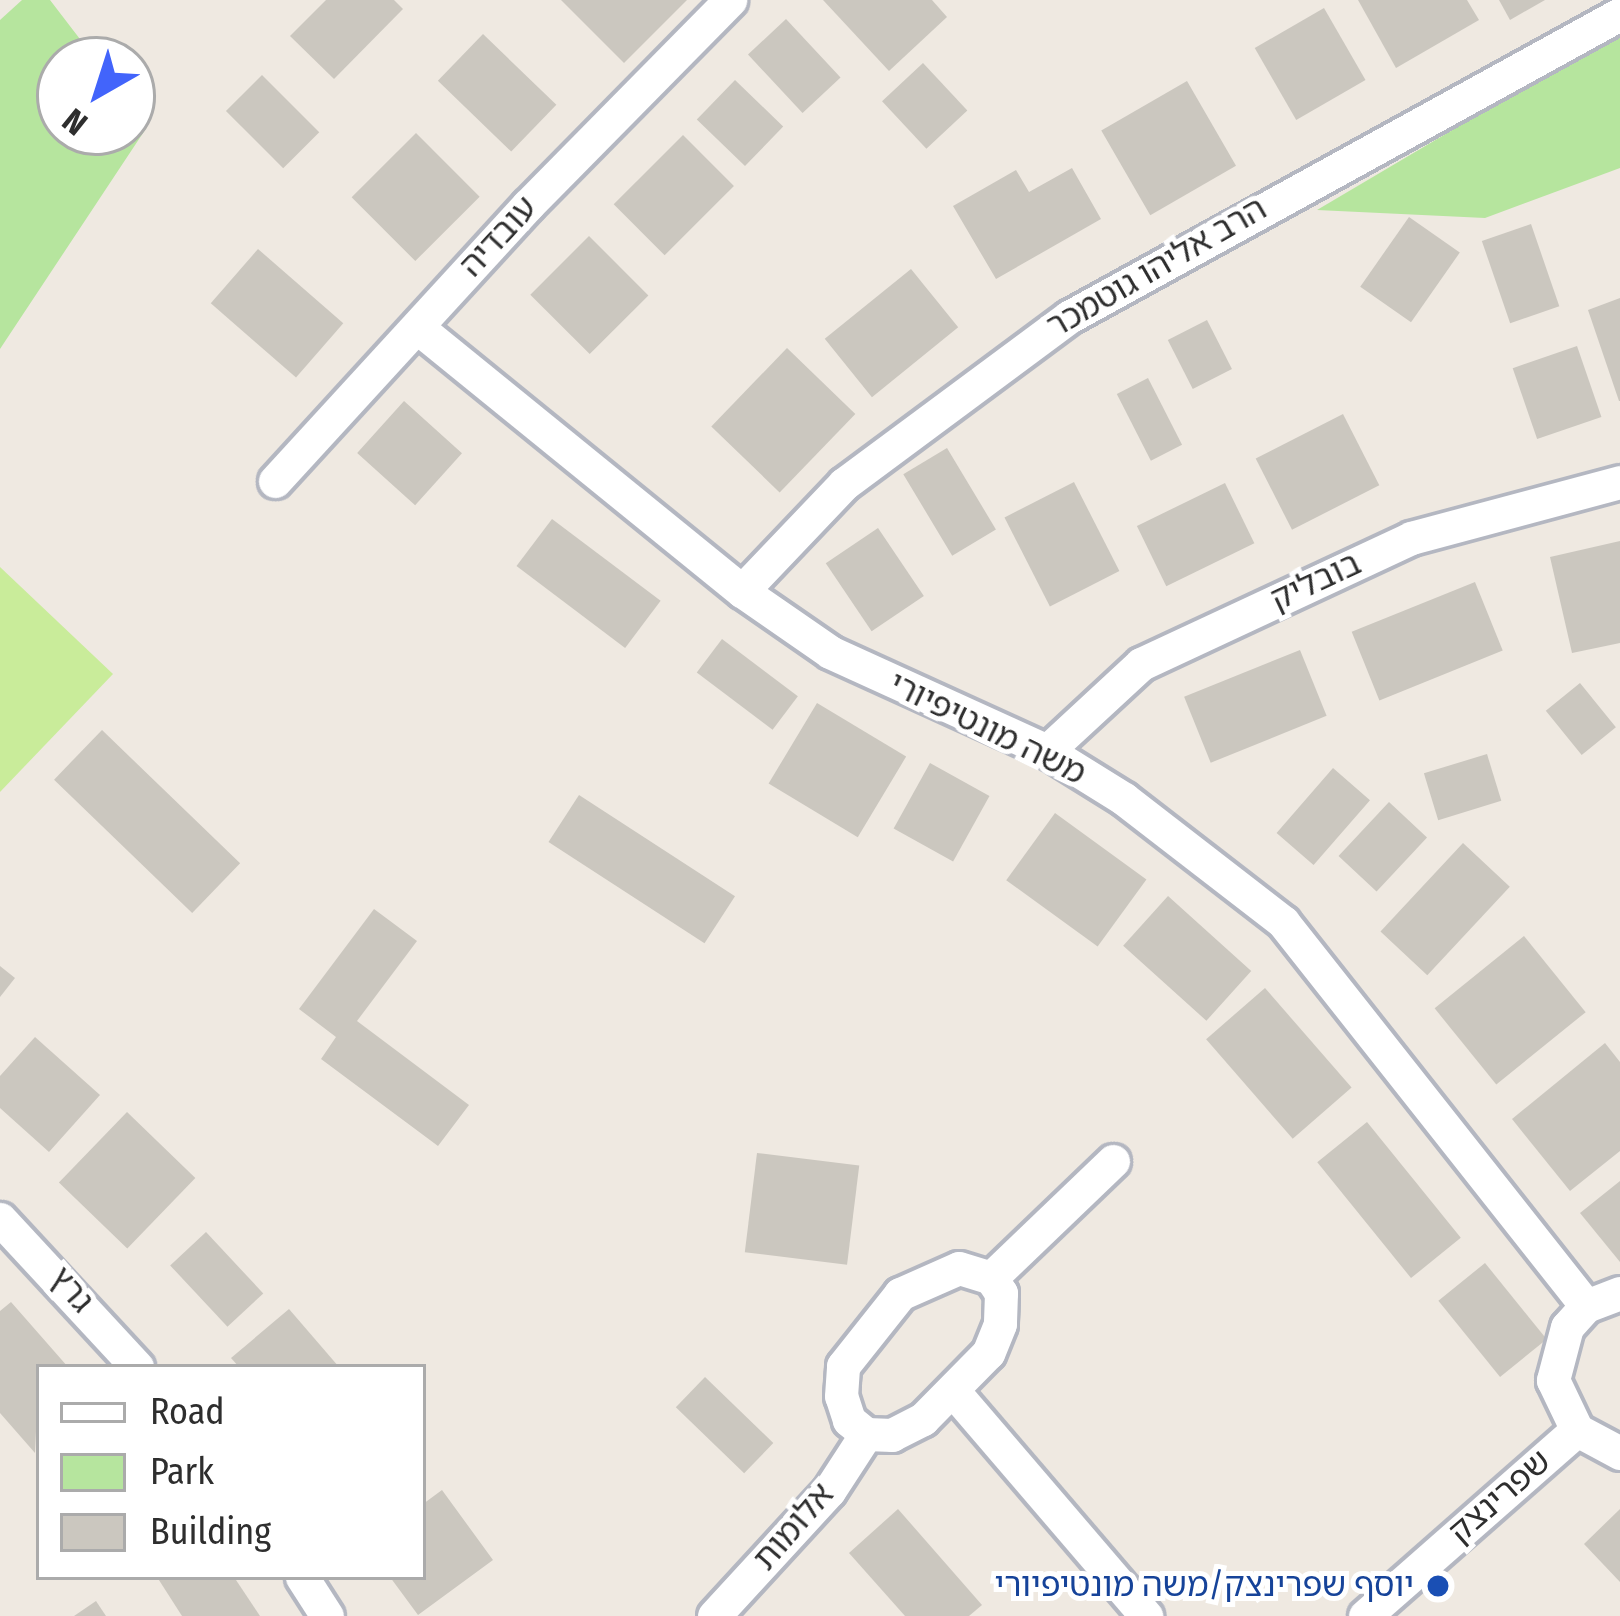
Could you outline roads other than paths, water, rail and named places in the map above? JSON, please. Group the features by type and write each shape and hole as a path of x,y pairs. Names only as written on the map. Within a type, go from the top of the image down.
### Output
{"street":[{"name":"עובדיה","path":"275,481 730,0"},
{"name":"הרב אליהו גוטמכר","path":"742,591 844,484 1069,317 1620,14"},
{"name":"משה מונטיפיורי","path":"417,327 742,591 830,652 1047,751 1124,799 1283,922 1586,1306"},
{"name":"בובליק","path":"1047,751 1141,664 1412,538 1620,482"},
{"path":"991,1278 1113,1161"},
{"name":"גרץ","path":"0,1219 134,1364"},
{"path":"959,1268 991,1278 1001,1293 1000,1324 955,1393 892,1435 866,1434 849,1420 841,1396 843,1366 861,1335 925,1277 959,1268"},
{"path":"1620,1292 1586,1306 1567,1327 1554,1366 1561,1408 1577,1430 1620,1453"},
{"path":"955,1393 1148,1610"},
{"name":"שפרינצק","path":"1364,1615 1577,1430"},
{"name":"אלומות","path":"714,1616 829,1491 866,1434"},
{"path":"304,1580 327,1616"}],"place":[{"name":"יוסף שפרינצק/משה מונטיפיורי","path":"1438,1586"}]}
